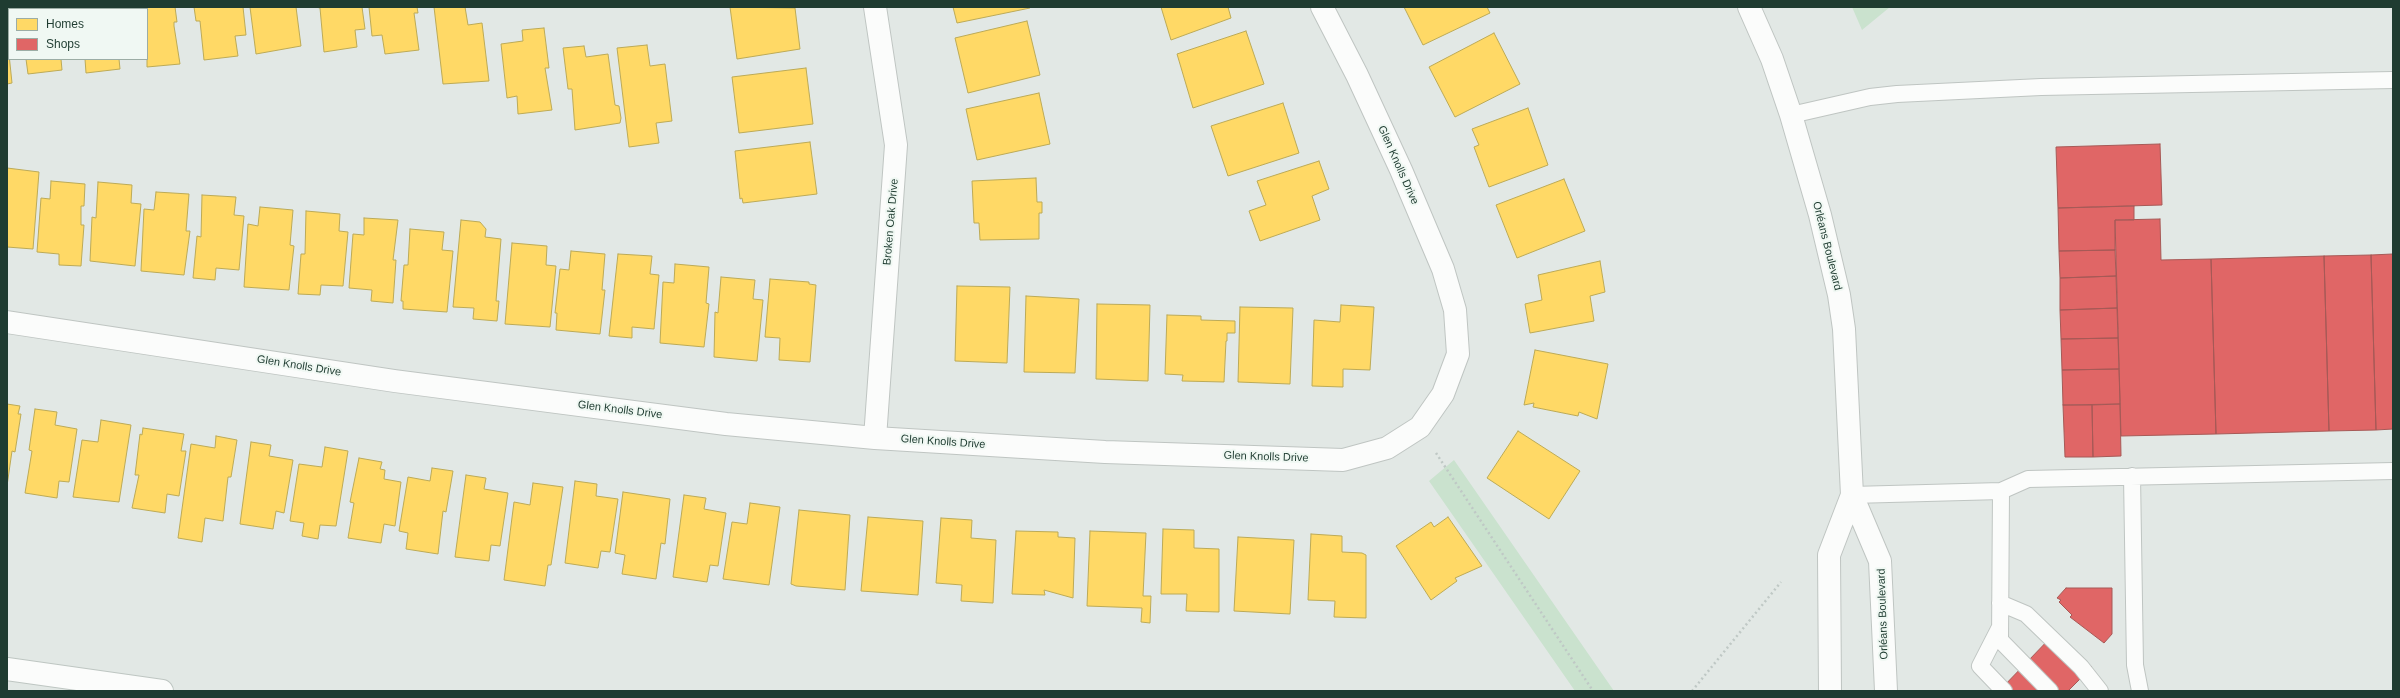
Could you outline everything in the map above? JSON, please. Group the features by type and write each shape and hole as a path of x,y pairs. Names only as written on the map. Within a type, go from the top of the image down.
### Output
{"street":[{"name":"Broken Oak Drive","path":"875,7 896,145 875,438"},
{"name":"Glen Knolls Drive","path":"7,322 395,381 726,424 875,438 1105,452 1343,460 1387,448 1420,427 1443,394 1458,354 1455,310 1443,269 1401,170 1358,75 1322,7"},
{"name":"Orléans Boulevard","path":"1749,7 1772,59 1791,115 1820,215 1839,295 1844,329 1852,495 1880,561 1886,691"},
{"name":"Orléans Boulevard","path":"1830,691 1830,555 1852,495"},
{"path":"7,669 162,691"}],"lane":[{"path":"1791,115 1870,97 1897,94 2041,87 2393,80"},
{"path":"1852,495 2001,490 2028,479 2393,471"},
{"path":"2132,476 2135,665 2140,691"},
{"path":"2001,490 2000,640 2050,691"},
{"path":"2000,603 2026,614 2081,667 2100,691"},
{"path":"2000,626 1980,666 2004,691"}],"path":[{"path":"1420,427 1593,691"},
{"path":"1692,691 1781,582"}],"green space":[{"path":"1852,7 1890,7 1862,30"},
{"path":"1454,460 1614,691 1575,691 1429,481"}],"building: Homes":[{"path":"56,7 56,8 11,8"},
{"path":"75,7 123,7 123,8"},
{"path":"175,7 177,22 174,22 174,26 180,64 147,67 148,8 130,8"},
{"path":"194,7 243,7 246,35 235,36 238,56 204,60 200,21 196,21"},
{"path":"250,7 296,7 301,46 256,54"},
{"path":"316,7 362,7 365,29 355,30 357,47 324,52 320,8"},
{"path":"369,7 417,7 418,13 414,13 419,50 385,54 382,35 372,36"},
{"path":"434,7 465,7 468,25 482,23 489,81 443,84"},
{"path":"730,7 795,8 800,49 737,59"},
{"path":"953,7 1030,7 1030,8 957,23"},
{"path":"1161,7 1228,7 1231,18 1171,40"},
{"path":"1404,7 1487,7 1490,13 1423,45"},
{"path":"1027,21 1040,75 968,93 955,38"},
{"path":"544,28 549,68 545,68 552,110 518,114 517,96 507,98 501,44 523,41 522,30"},
{"path":"1246,31 1264,84 1193,108 1177,54"},
{"path":"1494,33 1520,84 1455,117 1429,67"},
{"path":"7,35 8,60 10,60 12,83 7,84"},
{"path":"647,45 650,66 665,64 672,121 656,123 659,143 629,147 617,48"},
{"path":"584,46 586,57 608,54 615,105 619,106 621,118 620,123 575,130 572,89 568,89 563,48"},
{"path":"26,60 61,60 62,70 28,74"},
{"path":"85,60 119,60 120,69 86,73"},
{"path":"806,68 813,124 739,133 732,77"},
{"path":"1039,93 1050,144 977,160 966,109"},
{"path":"1283,103 1299,153 1228,176 1211,126"},
{"path":"1528,108 1548,165 1489,187 1474,147 1479,145 1472,129"},
{"path":"810,142 817,194 743,203 742,198 740,199 735,151"},
{"path":"1319,161 1329,189 1312,196 1320,220 1260,241 1249,211 1266,205 1257,181"},
{"path":"7,168 39,172 33,249 7,247"},
{"path":"1036,178 1037,202 1042,202 1042,213 1039,213 1039,239 980,240 979,223 974,223 972,181"},
{"path":"1564,179 1585,231 1517,258 1496,205"},
{"path":"51,181 85,184 84,206 81,206 81,225 84,225 81,266 59,265 59,254 37,252 41,198 50,199"},
{"path":"98,182 132,185 131,203 141,204 135,266 90,261 92,217 96,218"},
{"path":"156,192 189,194 186,231 190,231 184,275 141,271 144,209 154,210"},
{"path":"202,195 236,197 234,215 244,216 239,270 216,268 215,280 193,278 197,236 201,237"},
{"path":"260,207 293,210 290,245 294,246 289,290 244,287 248,224 258,226"},
{"path":"306,211 340,214 339,231 348,232 343,286 321,285 320,295 298,294 301,254 305,254"},
{"path":"364,218 398,220 393,260 396,260 393,303 371,301 372,290 349,288 353,234 364,235"},
{"path":"461,220 480,222 486,229 485,237 501,239 496,301 499,301 497,321 473,319 474,308 453,307"},
{"path":"410,229 444,232 442,250 453,251 447,312 403,309 403,301 401,301 404,265 408,265"},
{"path":"512,243 547,246 546,265 556,266 550,327 505,324"},
{"path":"571,251 605,254 602,290 605,290 600,334 556,330 557,313 555,313 560,269 569,270"},
{"path":"618,254 652,256 650,274 659,275 654,329 632,327 632,338 609,336"},
{"path":"1600,261 1605,292 1590,296 1594,321 1530,333 1525,304 1542,300 1538,275"},
{"path":"675,264 709,267 706,303 709,304 704,347 660,343 663,282 674,283"},
{"path":"721,277 755,280 753,299 763,300 757,361 714,357 715,312 718,313"},
{"path":"770,279 809,282 809,284 816,285 810,362 779,360 780,338 765,337"},
{"path":"957,286 1010,287 1007,363 955,361"},
{"path":"1026,296 1079,299 1075,373 1024,372"},
{"path":"1097,304 1150,305 1148,381 1096,379"},
{"path":"1341,305 1374,307 1370,370 1343,369 1343,387 1312,386 1314,320 1340,322"},
{"path":"1240,307 1293,308 1290,384 1238,382"},
{"path":"1167,315 1201,316 1201,320 1235,321 1235,333 1227,333 1224,382 1182,381 1183,375 1165,374"},
{"path":"1535,350 1608,364 1597,419 1579,412 1578,416 1533,407 1534,403 1524,405"},
{"path":"7,404 20,406 18,414 21,414 15,452 12,451 7,486"},
{"path":"35,409 57,412 55,425 77,429 69,482 59,481 57,498 25,493 32,451 29,450"},
{"path":"101,420 131,425 119,502 73,497 82,440 98,442"},
{"path":"143,428 184,434 181,451 186,451 179,496 167,494 165,513 132,508 139,475 135,475 140,434 142,435"},
{"path":"1518,431 1580,471 1549,519 1487,478"},
{"path":"216,436 237,440 231,477 228,477 223,521 205,518 202,542 178,538 191,444 215,448"},
{"path":"251,442 271,445 269,456 293,460 284,513 276,511 273,529 240,524"},
{"path":"325,447 348,451 336,526 320,525 318,539 302,536 304,523 290,521 299,464 322,467"},
{"path":"359,458 382,462 380,469 385,470 384,479 401,482 395,526 384,524 381,543 348,538 354,503 350,502"},
{"path":"432,468 453,471 446,512 443,511 438,554 406,549 408,533 399,531 408,477 430,481"},
{"path":"466,475 486,478 484,489 508,493 500,546 491,545 489,561 455,557"},
{"path":"575,481 597,484 596,496 618,499 610,552 601,551 598,568 565,563"},
{"path":"533,483 563,487 551,565 548,565 545,586 504,580 514,502 530,505"},
{"path":"623,492 670,499 665,544 661,543 656,579 622,574 625,555 615,553"},
{"path":"684,495 706,498 704,509 726,513 718,566 710,565 707,582 673,577"},
{"path":"750,503 780,507 769,585 723,579 732,522 747,524"},
{"path":"799,510 850,515 845,590 796,586 791,584"},
{"path":"868,517 923,521 918,595 861,591"},
{"path":"1448,517 1482,566 1455,578 1457,581 1431,600 1396,546 1431,522 1434,527"},
{"path":"941,518 972,520 971,538 996,540 993,603 961,601 962,585 936,583"},
{"path":"1163,529 1194,530 1194,548 1219,549 1219,612 1186,611 1187,594 1161,594"},
{"path":"1016,531 1058,532 1058,537 1075,538 1073,598 1044,590 1045,595 1012,594"},
{"path":"1090,531 1146,533 1143,596 1151,596 1150,623 1141,622 1142,608 1087,606"},
{"path":"1311,534 1342,536 1342,552 1362,553 1366,555 1366,618 1334,617 1335,601 1308,600"},
{"path":"1238,537 1294,540 1290,614 1234,611"}],"building: Shops":[{"path":"2160,144 2162,205 2058,208 2056,147"},
{"path":"2134,206 2134,220 2115,220 2115,250 2059,251 2058,208"},
{"path":"2160,219 2161,260 2211,259 2216,434 2121,436 2115,220"},
{"path":"2115,250 2116,276 2060,278 2059,251"},
{"path":"2393,254 2393,429 2376,430 2371,255"},
{"path":"2371,255 2376,430 2329,431 2324,256"},
{"path":"2324,256 2329,431 2216,434 2211,259"},
{"path":"2116,276 2117,308 2060,310 2060,278"},
{"path":"2117,308 2118,338 2061,339 2060,310"},
{"path":"2118,338 2119,369 2062,370 2061,339"},
{"path":"2119,369 2120,404 2063,405 2062,370"},
{"path":"2120,404 2121,456 2093,457 2092,405"},
{"path":"2063,405 2092,405 2093,457 2065,457"},
{"path":"2066,588 2112,588 2112,634 2104,643 2070,617 2072,615 2059,602 2061,600 2057,598"},
{"path":"2056,632 2092,667 2068,691 1999,691"}]}
